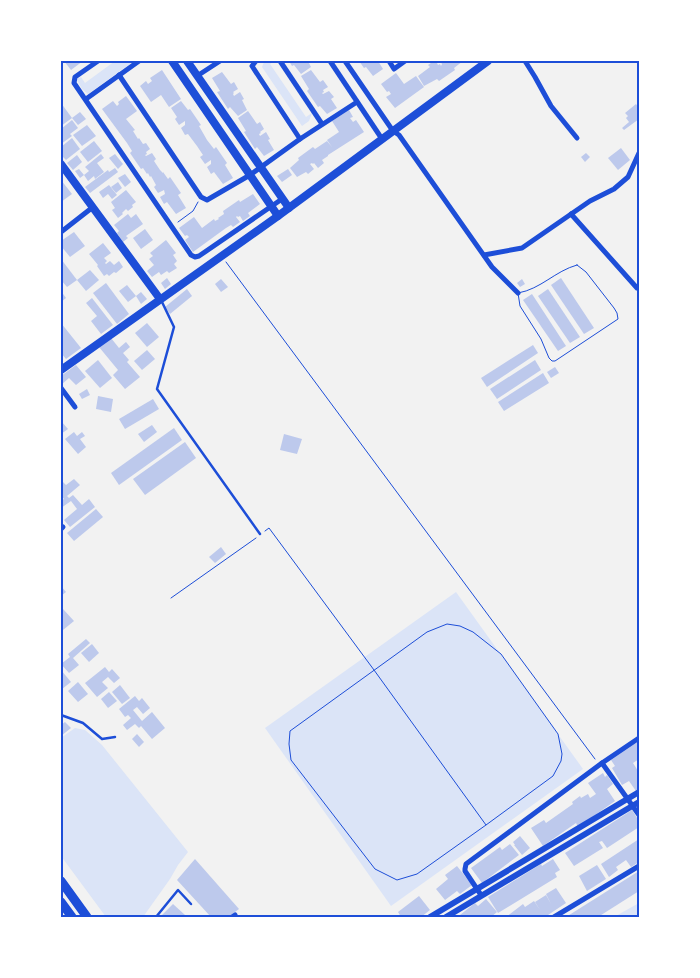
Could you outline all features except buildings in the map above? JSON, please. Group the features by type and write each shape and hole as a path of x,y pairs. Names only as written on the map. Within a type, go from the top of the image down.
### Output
{"main road":[{"path":"172,61 278,216"},
{"path":"187,61 288,208"},
{"path":"61,370 278,216 488,61"},
{"path":"61,164 160,299"},
{"path":"61,881 88,917"},
{"path":"61,902 72,917"}],"street":[{"path":"98,61 74,79 74,83 190,254 197,257 282,199"},
{"path":"86,99 140,61"},
{"path":"197,76 220,61"},
{"path":"256,61 252,66 300,139"},
{"path":"280,61 322,124"},
{"path":"330,61 382,139"},
{"path":"345,61 393,131 399,134 492,267 518,293"},
{"path":"389,61 394,69 405,61"},
{"path":"524,61 535,77 550,106 577,138"},
{"path":"119,75 201,197 205,200 210,199 250,175 300,139 357,102"},
{"path":"484,255 522,248 590,201 614,189 628,177 639,153"},
{"path":"61,232 93,207"},
{"path":"571,214 638,290"},
{"path":"61,388 75,407"},
{"path":"481,895 465,871 465,866 468,862 639,738"},
{"path":"602,763 628,798 636,804 639,815"},
{"path":"430,917 639,792"},
{"path":"448,916 636,804"},
{"path":"554,917 639,866"}],"lane":[{"path":"160,299 174,327 156,389 260,534"},
{"path":"61,715 83,723 102,739 115,737"},
{"path":"156,917 178,890 191,904"}],"path":[{"path":"173,227 193,211 201,197"},
{"path":"221,256 594,758 602,763"},
{"path":"577,265 586,272 614,308 618,314 618,319 552,361 541,339 520,306 518,293 532,290 564,270 577,265"},
{"path":"171,598 269,528 486,826"},
{"path":"448,624 460,626 473,632 501,654 558,734 562,754 561,761 552,776 486,826 417,874 397,880 376,869 291,760 289,744 290,731 374,670 426,632 448,624"}],"shaded area":[{"path":"115,61 134,61 88,94 82,89 77,80 78,78 81,77 85,83"},
{"path":"266,61 274,61 270,64 306,117 312,113 309,121 302,126 262,67"},
{"path":"456,592 583,769 391,906 265,728"},
{"path":"75,728 85,730 102,745 188,852 143,917 106,917 61,856 61,738"},
{"path":"639,903 639,917 614,917"}]}
